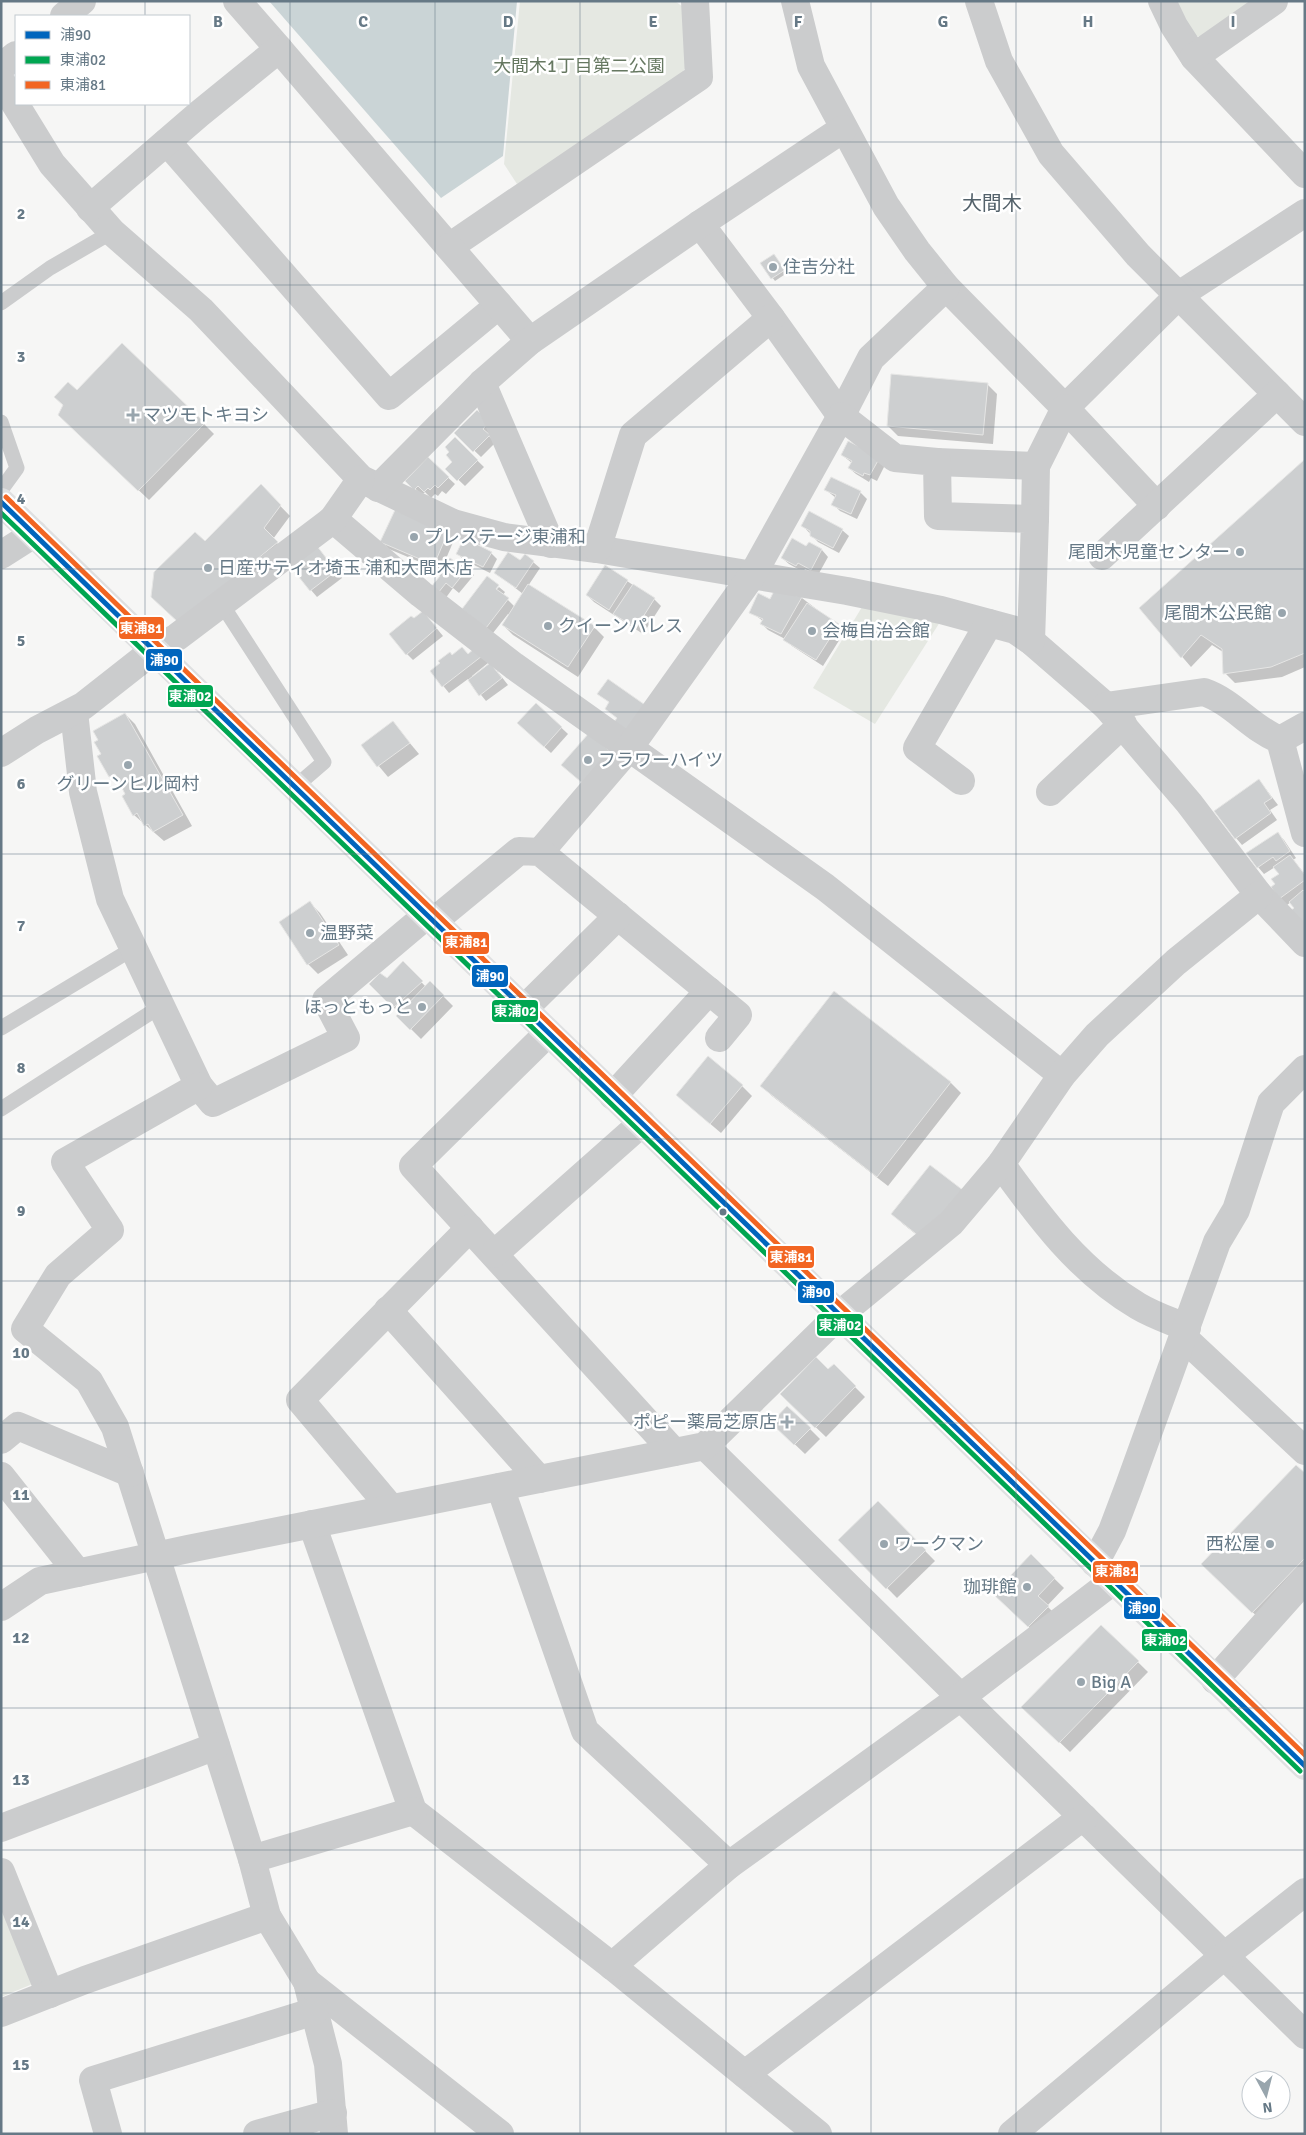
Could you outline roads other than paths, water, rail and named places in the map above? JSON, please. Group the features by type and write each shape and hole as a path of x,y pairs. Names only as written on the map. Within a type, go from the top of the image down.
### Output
{"street":[{"path":"65,15 82,1"},
{"path":"238,1 530,341"},
{"path":"449,247 699,77 695,1"},
{"path":"794,1 811,66 843,129 886,206 917,250 946,287 1065,408 1157,506"},
{"path":"979,1 999,61 1051,154 1138,255 1305,422"},
{"path":"1162,1 1174,26 1194,57 1305,174"},
{"path":"1194,57 1274,1"},
{"path":"90,208 279,50"},
{"path":"1,68 15,57"},
{"path":"1,81 15,104"},
{"path":"16,105 52,164 112,232 201,310 369,483 471,529 504,537 597,549 753,574 894,600 1015,630 1031,641 1114,715 1189,803 1259,895 1305,943"},
{"path":"1,753 37,730 74,712 153,651 177,637 333,519 369,483 530,341 700,224 843,129"},
{"path":"167,142 389,396 499,305"},
{"path":"1031,641 1036,466 1065,408 1179,295 1305,213"},
{"path":"700,224 771,318 841,416 895,458 937,462 1036,466"},
{"path":"540,852 630,748 753,574 871,358 946,287"},
{"path":"597,549 634,435 771,318"},
{"path":"482,383 550,544"},
{"path":"1102,556 1277,394"},
{"path":"937,462 938,516 1035,519"},
{"path":"1,502 1305,1766"},
{"path":"333,519 421,594 514,666 826,887 1062,1076"},
{"path":"1,555 34,534"},
{"path":"961,781 917,748 989,623"},
{"path":"1050,792 1114,715 1204,692 1218,697 1269,735 1280,740"},
{"path":"74,712 83,792 110,899 199,1086 214,1103 346,1038 326,1000 519,851 540,852 738,1015 719,1038"},
{"path":"1280,740 1305,726"},
{"path":"1280,740 1305,833"},
{"path":"1,1607 40,1582 78,1573 312,1524 705,1446 839,1315 951,1223 1001,1164 1062,1076 1098,1035 1133,1000 1259,895"},
{"path":"524,1009 618,916"},
{"path":"613,1096 709,991"},
{"path":"548,1033 413,1166 674,1452"},
{"path":"612,1966 729,1865 961,1697 1104,1572 1112,1530 1186,1333 1217,1242 1236,1210 1271,1103 1305,1069"},
{"path":"199,1086 65,1162 110,1230 58,1275 25,1329 89,1381 115,1426 252,1859 267,1916 307,1982 328,2064 334,2124 257,2134"},
{"path":"494,1254 642,1123"},
{"path":"1001,1164 1040,1218 1064,1247 1103,1281 1138,1306 1186,1333 1305,1451"},
{"path":"391,1508 300,1400 470,1228"},
{"path":"388,1310 539,1479"},
{"path":"1,1440 18,1426 130,1473"},
{"path":"705,1446 1305,2035"},
{"path":"1,1476 78,1573"},
{"path":"500,1487 585,1731 729,1865"},
{"path":"312,1524 413,1811 612,1966 818,2134"},
{"path":"1215,1680 1305,1578"},
{"path":"1,1828 216,1746"},
{"path":"252,1859 413,1811"},
{"path":"745,2074 1072,1825 1084,1818"},
{"path":"1,1872 50,1994"},
{"path":"1012,2134 1224,1956 1305,1892"},
{"path":"1,2013 267,1916"},
{"path":"307,1982 500,2134"},
{"path":"108,2134 93,2080 314,2011"}],"lane":[{"path":"1,303 50,268 112,232"},
{"path":"1,422 17,468 1,490"},
{"path":"221,603 324,762 295,787"},
{"path":"1,1028 134,948"},
{"path":"1,1110 161,1006"}],"place":[{"name":"住吉分社","path":"773,267"},
{"name":"マツモトキヨシ","path":"133,415"},
{"name":"プレステージ東浦和","path":"414,537"},
{"name":"尾間木児童センター","path":"1240,552"},
{"name":"日産サティオ埼玉 浦和大間木店","path":"208,568"},
{"name":"尾間木公民館","path":"1282,613"},
{"name":"クイーンパレス","path":"548,626"},
{"name":"会梅自治会館","path":"812,631"},
{"name":"フラワーハイツ","path":"588,760"},
{"name":"グリーンヒル岡村","path":"128,765"},
{"name":"温野菜","path":"310,933"},
{"name":"ほっともっと","path":"422,1007"},
{"name":"ポピー薬局芝原店","path":"787,1422"},
{"name":"ワークマン","path":"884,1544"},
{"name":"西松屋","path":"1270,1544"},
{"name":"珈琲館","path":"1027,1587"},
{"name":"Big A","path":"1081,1682"}],"district":[{"name":"大間木","path":"992,203"}],"park label":[{"name":"大間木1丁目第二公園","path":"579,66"}]}
